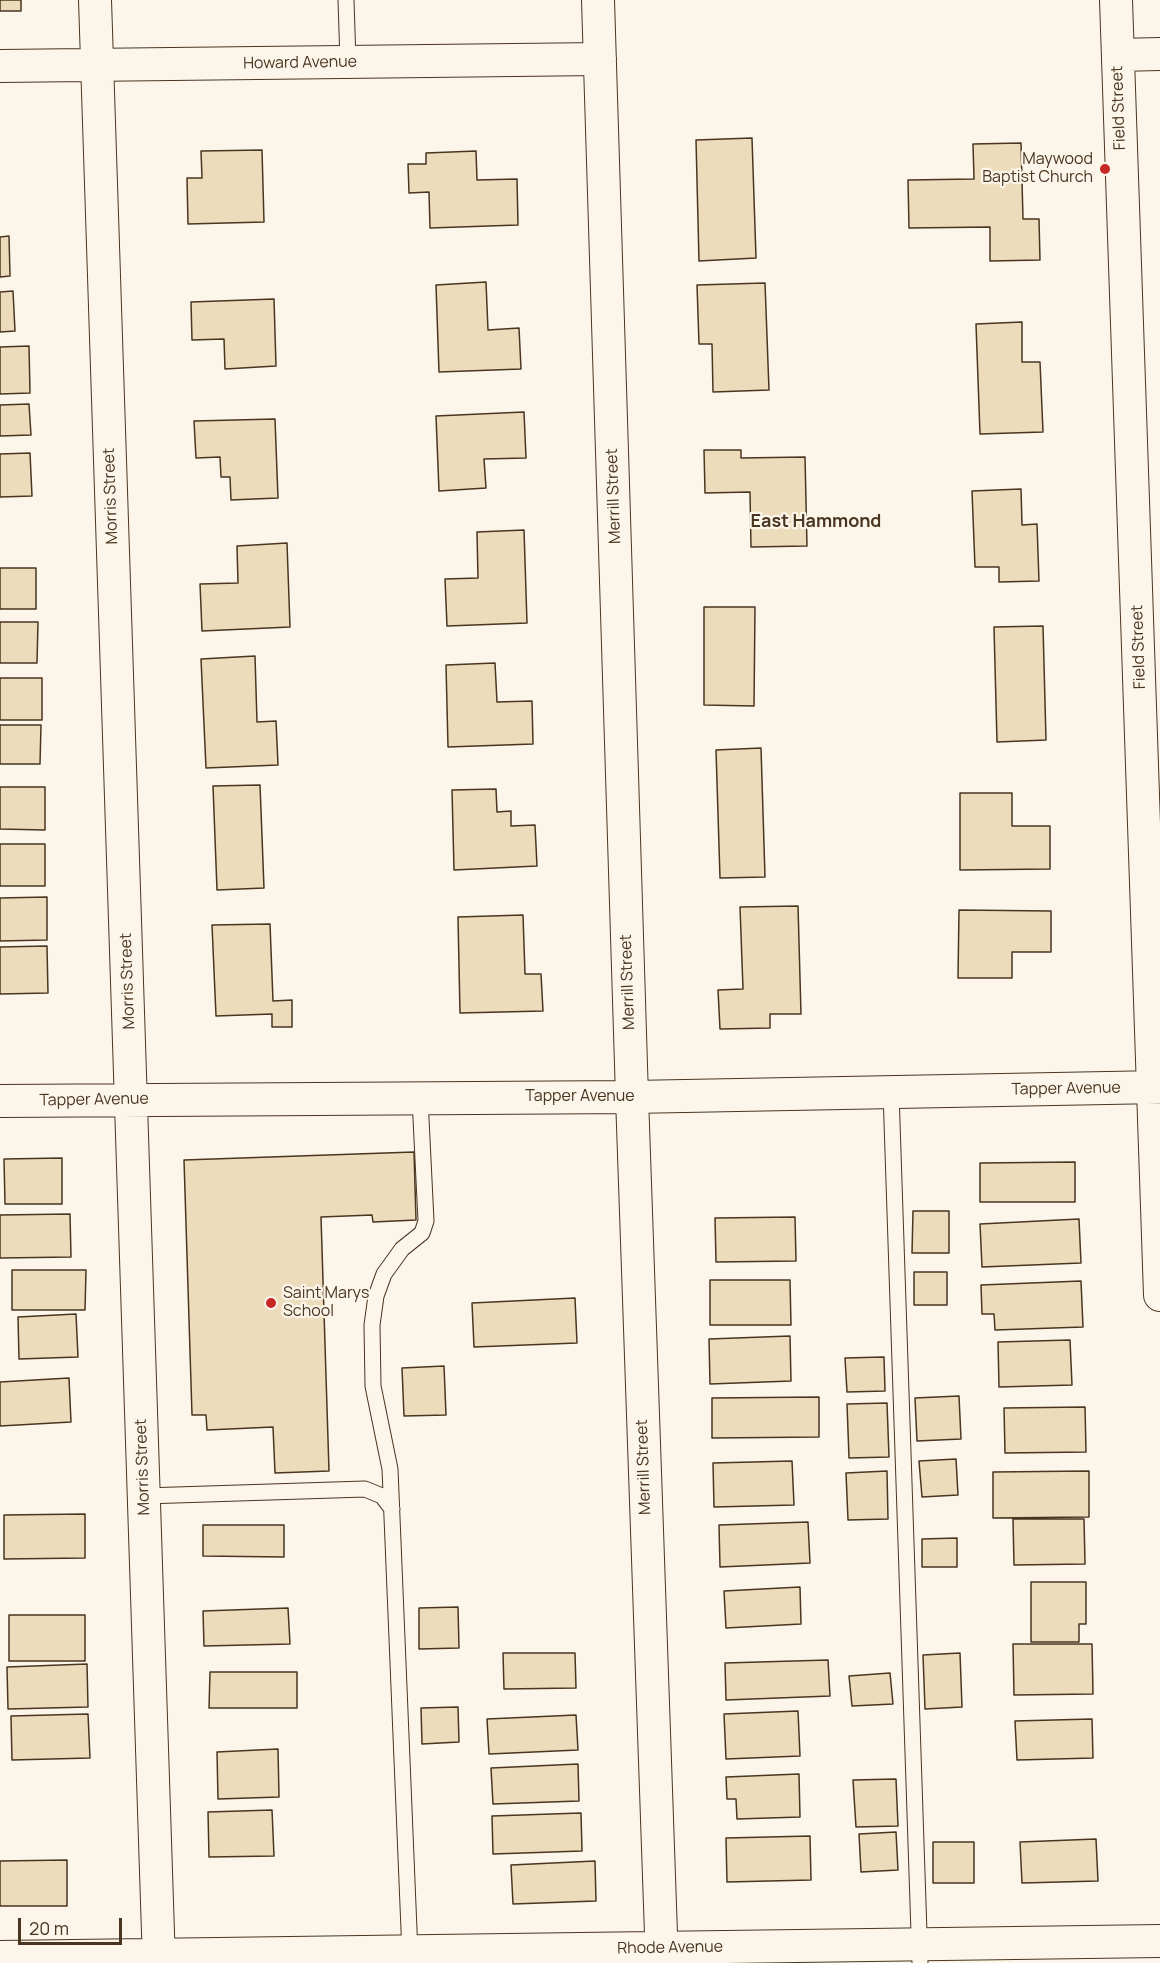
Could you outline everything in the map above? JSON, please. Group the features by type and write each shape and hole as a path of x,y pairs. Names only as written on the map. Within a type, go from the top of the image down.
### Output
{"street":[{"name":"Morris Street","path":"95,0 158,1959"},
{"name":"Merrill Street","path":"598,0 632,1097 662,1955"},
{"name":"Field Street","path":"1116,0 1157,1087 1160,1295"},
{"path":"1118,55 1160,54"},
{"name":"Howard Avenue","path":"0,66 600,59"},
{"name":"Tapper Avenue","path":"0,1101 632,1097 1157,1087"},
{"name":"Rhode Avenue","path":"0,1957 158,1959 919,1953 1160,1941"}],"lane":[{"path":"346,0 348,62"},
{"path":"891,1092 919,1953"},
{"path":"411,1957 390,1469 372,1386 372,1325 376,1296 384,1274 402,1250 422,1233 426,1221 420,1098"},
{"path":"144,1496 365,1489 382,1496 392,1509"}],"building":[{"path":"0,0 21,0 21,11 0,11"},
{"path":"752,138 756,258 699,261 696,140"},
{"path":"1021,143 1023,219 1039,219 1040,260 990,261 990,227 909,228 908,180 974,179 973,144"},
{"path":"262,150 264,222 188,224 187,178 202,178 201,151"},
{"path":"476,151 477,180 517,179 518,225 430,228 429,192 409,193 408,164 426,164 426,153"},
{"path":"9,236 10,276 0,277 0,237"},
{"path":"486,282 488,330 519,328 521,369 439,372 436,285"},
{"path":"765,283 769,390 713,392 712,344 699,344 697,285"},
{"path":"13,291 15,331 0,332 0,292"},
{"path":"274,299 276,366 225,369 224,339 192,340 191,302"},
{"path":"1022,322 1022,362 1040,362 1043,432 980,434 976,324"},
{"path":"29,346 30,393 0,394 0,347"},
{"path":"29,404 31,435 0,436 0,405"},
{"path":"524,412 526,458 484,459 486,488 439,491 436,416"},
{"path":"275,419 278,498 231,500 230,477 221,477 220,457 196,458 194,421"},
{"path":"704,450 741,450 741,458 805,457 807,546 751,547 750,492 705,493"},
{"path":"30,453 32,496 0,497 0,454"},
{"path":"1021,489 1022,525 1037,524 1039,581 999,582 999,567 975,567 972,491"},
{"path":"524,530 527,623 447,626 445,579 478,578 477,532"},
{"path":"287,543 290,627 202,631 200,584 238,583 237,546"},
{"path":"0,568 36,568 36,609 0,609"},
{"path":"704,607 755,607 754,706 704,705"},
{"path":"0,622 38,622 37,663 0,663"},
{"path":"1043,626 1046,740 997,742 994,627"},
{"path":"255,656 257,722 276,721 278,765 206,768 201,659"},
{"path":"495,663 497,702 532,701 533,744 448,747 446,665"},
{"path":"0,678 42,678 42,720 0,720"},
{"path":"0,725 41,725 40,764 0,764"},
{"path":"761,748 765,877 720,878 716,750"},
{"path":"260,785 264,888 217,890 213,786"},
{"path":"0,787 45,787 45,830 0,829"},
{"path":"496,789 497,812 511,811 511,826 535,825 537,866 454,870 452,790"},
{"path":"960,793 1012,793 1012,826 1050,826 1050,869 960,870"},
{"path":"0,844 45,844 45,886 0,886"},
{"path":"47,897 47,940 0,941 0,898"},
{"path":"798,906 801,1014 770,1014 770,1028 720,1029 718,990 743,989 740,907"},
{"path":"959,910 1051,911 1051,952 1012,952 1012,978 958,978"},
{"path":"523,915 525,974 541,974 543,1011 460,1013 458,917"},
{"path":"270,924 273,1001 292,1000 292,1027 272,1027 272,1014 216,1016 212,925"},
{"path":"47,946 48,993 0,994 0,947"},
{"path":"414,1152 416,1220 373,1222 372,1215 321,1217 329,1471 275,1473 273,1427 207,1430 206,1415 192,1415 184,1160"},
{"path":"62,1158 62,1204 5,1204 4,1159"},
{"path":"1075,1162 1075,1202 980,1202 980,1163"},
{"path":"913,1211 949,1211 949,1253 912,1253"},
{"path":"70,1214 71,1257 0,1258 0,1215"},
{"path":"795,1217 796,1261 716,1262 715,1218"},
{"path":"1079,1219 1081,1263 982,1267 980,1224"},
{"path":"12,1270 86,1270 85,1310 12,1310"},
{"path":"914,1272 947,1272 947,1305 914,1305"},
{"path":"710,1280 790,1280 791,1325 710,1325"},
{"path":"1081,1281 1083,1327 995,1330 994,1314 982,1314 981,1285"},
{"path":"575,1298 577,1343 474,1347 472,1303"},
{"path":"76,1314 78,1357 19,1359 18,1317"},
{"path":"790,1336 791,1381 710,1384 709,1339"},
{"path":"1070,1340 1072,1385 999,1387 998,1342"},
{"path":"884,1357 885,1391 847,1392 845,1358"},
{"path":"444,1366 446,1415 404,1416 402,1368"},
{"path":"69,1378 71,1422 0,1426 0,1382"},
{"path":"959,1396 961,1439 917,1441 915,1398"},
{"path":"819,1397 819,1437 712,1438 712,1398"},
{"path":"887,1403 889,1457 849,1458 847,1404"},
{"path":"1085,1407 1086,1452 1005,1453 1004,1408"},
{"path":"956,1459 958,1495 922,1497 919,1461"},
{"path":"792,1461 794,1505 714,1507 713,1463"},
{"path":"887,1471 888,1519 848,1520 846,1473"},
{"path":"1089,1471 1089,1517 993,1518 993,1472"},
{"path":"85,1514 85,1558 4,1559 4,1515"},
{"path":"1013,1519 1084,1519 1085,1564 1014,1565"},
{"path":"808,1522 810,1563 720,1567 719,1525"},
{"path":"203,1525 284,1525 284,1557 203,1556"},
{"path":"957,1538 957,1567 922,1567 922,1539"},
{"path":"1031,1582 1086,1582 1086,1624 1079,1624 1079,1642 1031,1642"},
{"path":"800,1587 801,1624 726,1628 724,1591"},
{"path":"458,1607 459,1648 419,1649 419,1608"},
{"path":"288,1608 290,1644 204,1646 203,1611"},
{"path":"9,1615 85,1615 85,1661 9,1661"},
{"path":"1013,1644 1092,1644 1093,1694 1014,1695"},
{"path":"503,1653 575,1653 576,1688 504,1689"},
{"path":"960,1653 962,1707 925,1709 923,1655"},
{"path":"828,1660 830,1696 726,1700 725,1663"},
{"path":"87,1664 88,1707 8,1709 7,1667"},
{"path":"210,1672 297,1672 297,1708 209,1708"},
{"path":"890,1673 893,1704 852,1706 849,1676"},
{"path":"458,1707 459,1742 422,1744 421,1708"},
{"path":"798,1711 800,1756 726,1759 724,1714"},
{"path":"88,1714 90,1758 12,1760 11,1716"},
{"path":"576,1715 578,1750 489,1754 487,1719"},
{"path":"1092,1719 1093,1758 1017,1760 1015,1721"},
{"path":"278,1749 279,1797 218,1799 217,1752"},
{"path":"578,1764 579,1801 493,1804 491,1768"},
{"path":"799,1774 800,1817 737,1819 736,1799 727,1799 726,1777"},
{"path":"896,1779 898,1826 856,1827 853,1780"},
{"path":"272,1810 274,1856 209,1857 208,1812"},
{"path":"581,1813 582,1851 493,1854 492,1816"},
{"path":"896,1832 898,1870 861,1872 859,1834"},
{"path":"810,1836 811,1880 727,1882 726,1838"},
{"path":"1096,1839 1098,1881 1022,1883 1020,1842"},
{"path":"933,1842 974,1842 974,1883 933,1883"},
{"path":"67,1860 67,1906 0,1906 0,1861"},
{"path":"595,1861 596,1901 513,1904 511,1865"}],"place":[{"name":"Maywood Baptist Church","path":"1105,169"},
{"name":"Saint Marys School","path":"271,1303"}],"district":[{"name":"East Hammond","path":"816,522"}]}
